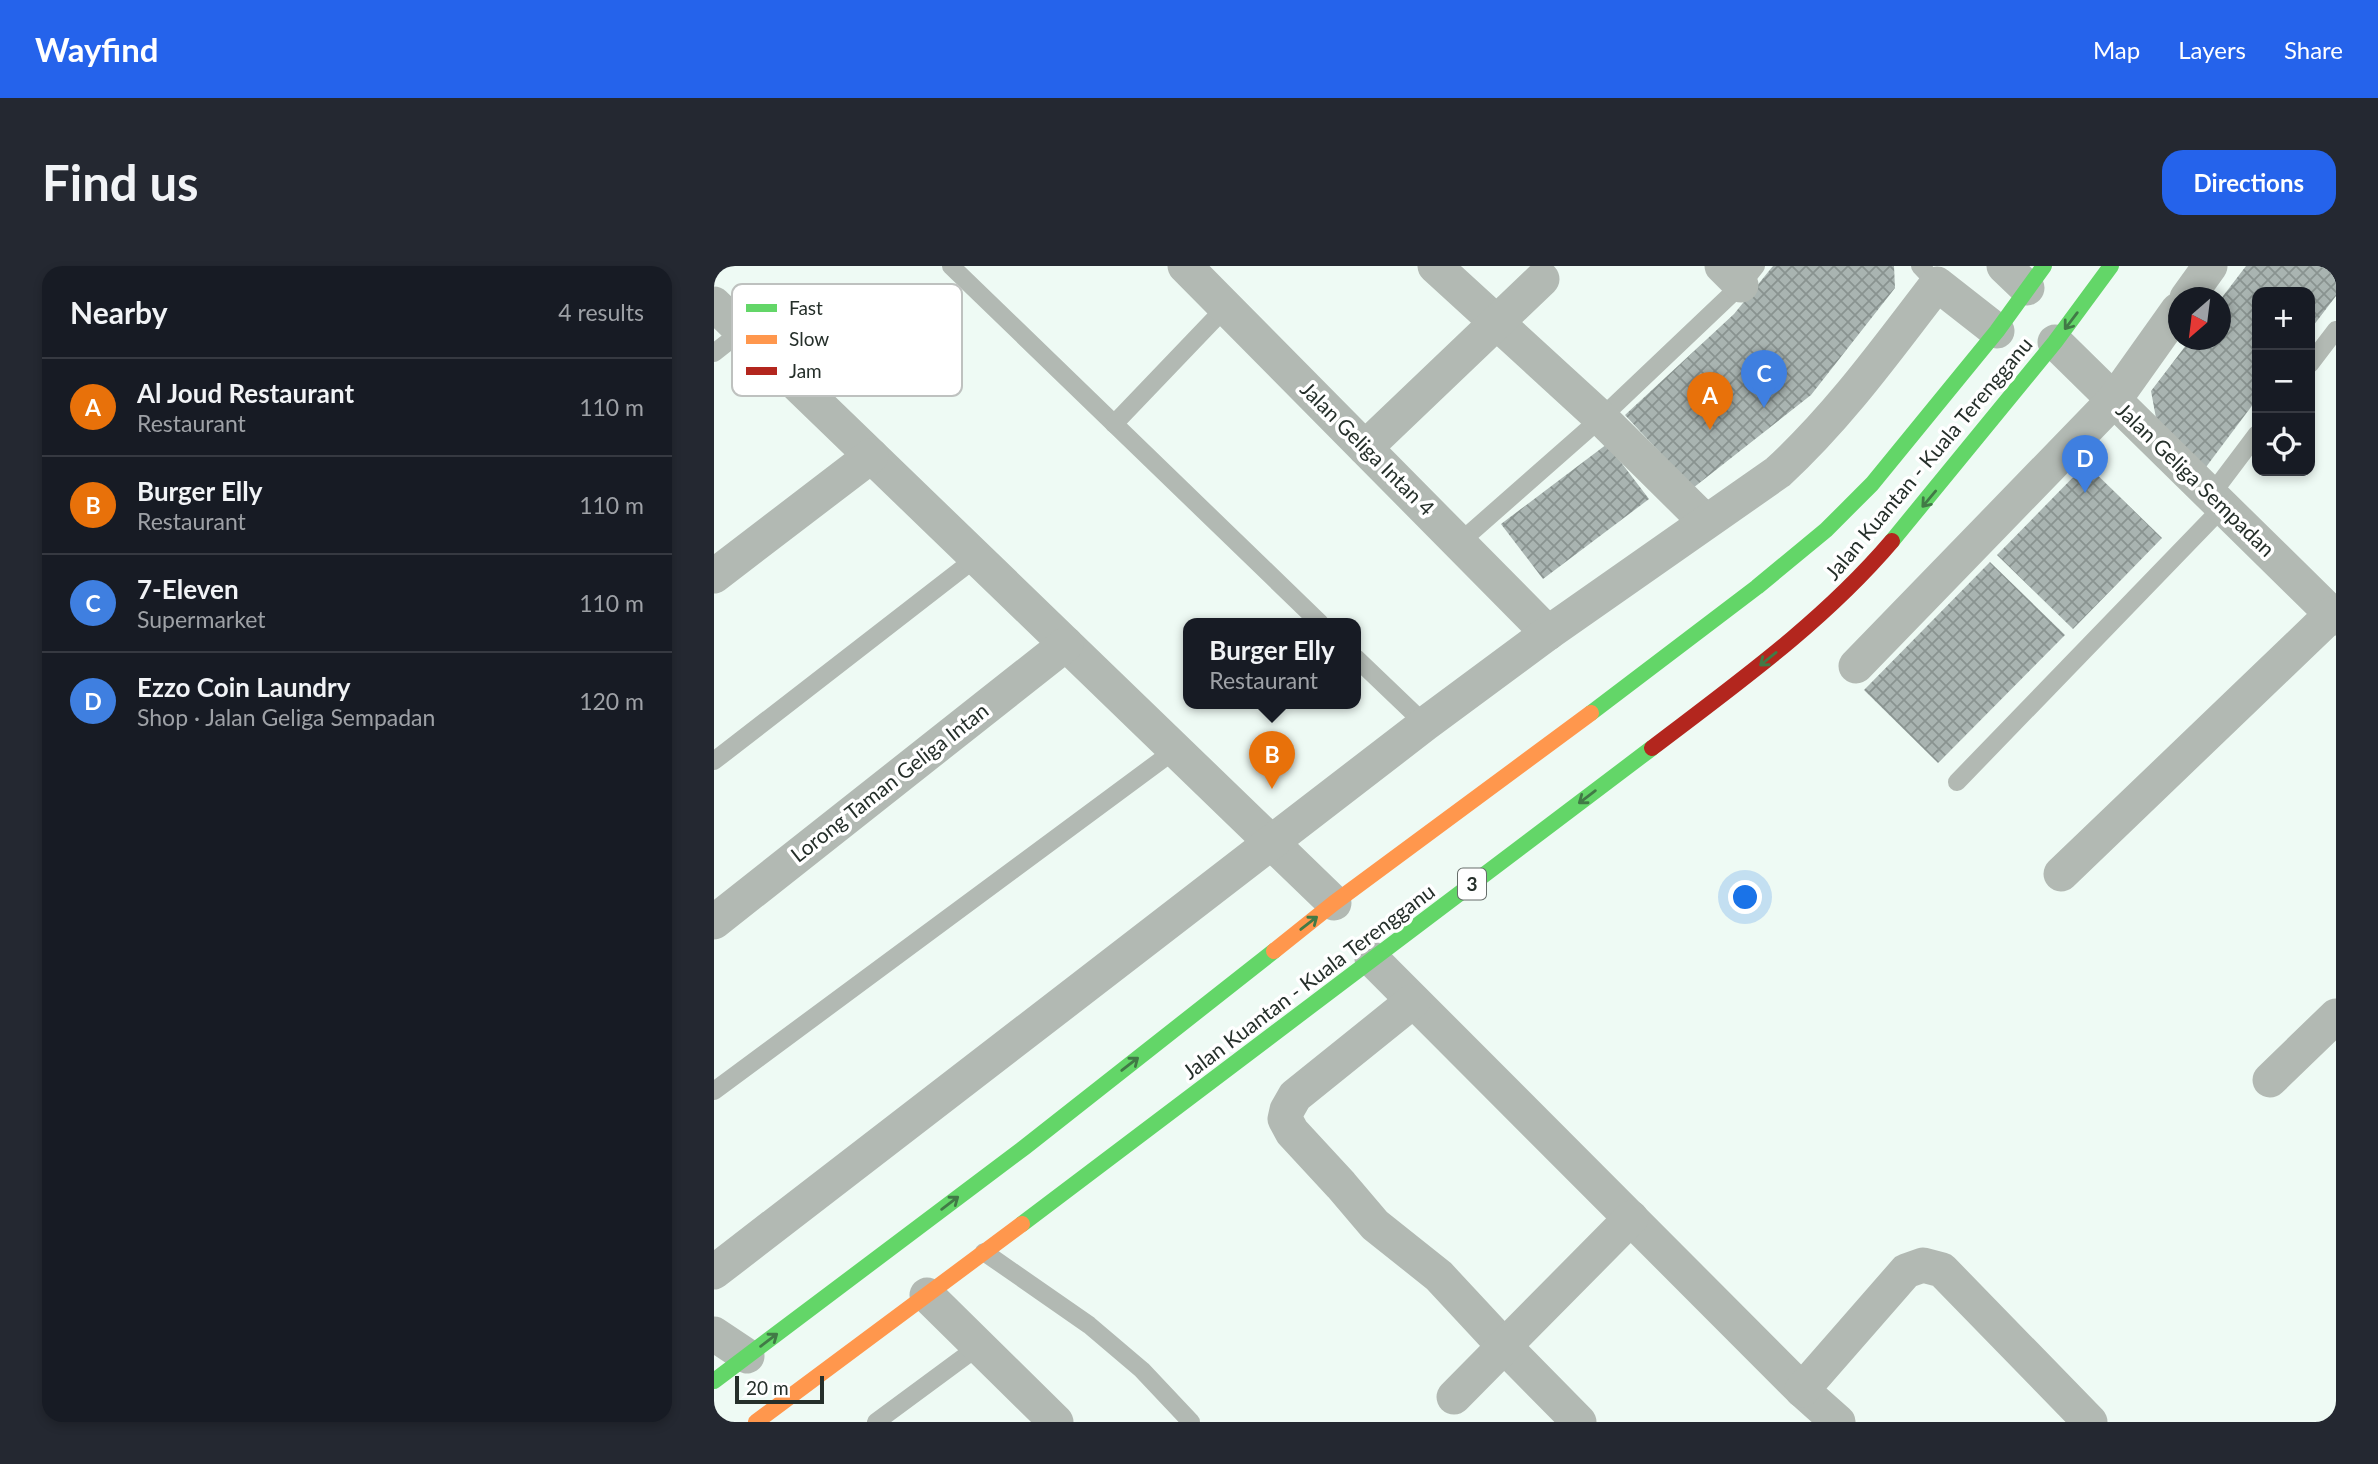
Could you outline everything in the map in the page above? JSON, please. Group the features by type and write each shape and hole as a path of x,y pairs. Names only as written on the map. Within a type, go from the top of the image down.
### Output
{"highway":[{"name":"Jalan Kuantan - Kuala Terengganu","path":"756,1422 1155,1126 1738,683 1840,597 1932,495 2055,342 2111,266"},
{"name":"Jalan Kuantan - Kuala Terengganu","path":"714,1381 1025,1147 1334,903 1491,789 1757,587 1826,530 1872,484 1997,331 2025,273"}],"street":[{"name":"Jalan Geliga Intan 4","path":"1185,266 1548,633"},
{"path":"1435,266 1601,418 1705,521"},
{"path":"2196,287 2210,266"},
{"path":"714,1272 1425,724 1548,633 1778,472 1842,407 1929,275 1997,331"},
{"path":"1365,448 1542,279"},
{"path":"714,304 732,321"},
{"path":"1856,666 2114,400 2168,325"},
{"name":"Jalan Geliga Sempadan","path":"2055,342 2334,616"},
{"path":"809,396 1334,903"},
{"path":"714,576 871,456"},
{"path":"2061,874 2334,616"},
{"name":"Lorong Taman Geliga Intan","path":"714,922 1066,644"},
{"path":"1372,959 1831,1420"},
{"path":"1413,1001 1295,1096 1287,1110 1286,1119 1292,1132 1375,1225 1439,1276 1578,1422"},
{"path":"2270,1080 2336,1016"},
{"path":"1454,1397 1630,1218"},
{"path":"1802,1390 1906,1271 1923,1265 1942,1270 2090,1422"},
{"path":"927,1295 1056,1422"},
{"path":"714,1334 747,1356"}],"lane":[{"path":"951,266 1315,618"},
{"path":"1459,543 1601,418 1740,272"},
{"path":"1114,424 1226,307"},
{"path":"2315,357 2336,330"},
{"path":"714,353 732,339"},
{"path":"1957,782 2217,501 2252,442"},
{"path":"714,761 976,558"},
{"path":"1361,663 1425,724"},
{"path":"714,1091 1175,750"},
{"path":"984,1252 1089,1325 1142,1370 1191,1422"},
{"path":"876,1422 979,1346"}],"building":[{"path":"1773,266 1894,266 1895,288 1811,395 1693,488 1625,415 1734,314"},
{"path":"2246,266 2336,266 2336,296 2315,323 2315,287 2252,287 2252,406 2206,467 2156,418 2151,391 2182,350 2231,350 2230,287"},
{"path":"1607,444 1649,499 1543,579 1501,524"},
{"path":"2086,464 2162,538 2073,629 1997,555"},
{"path":"1990,562 2065,635 1938,763 1864,690"}],"traffic: fast":[{"path":"1591,713 1757,587 1826,530 1872,484 1997,331 2044,266"},
{"path":"1892,541 2055,342 2111,266"},
{"path":"1022,1224 1652,748"},
{"path":"714,1381 1025,1147 1274,951"}],"traffic: slow":[{"path":"1274,951 1334,903 1591,713"},
{"path":"756,1422 1022,1224"}],"traffic: jam":[{"path":"1652,748 1778,651 1837,599 1892,541"}],"place":[{"name":"7-Eleven","path":"1764,408"},
{"name":"Al Joud Restaurant","path":"1710,430"},
{"name":"Ezzo Coin Laundry","path":"2085,493"},
{"name":"Burger Elly","path":"1272,789"}]}
